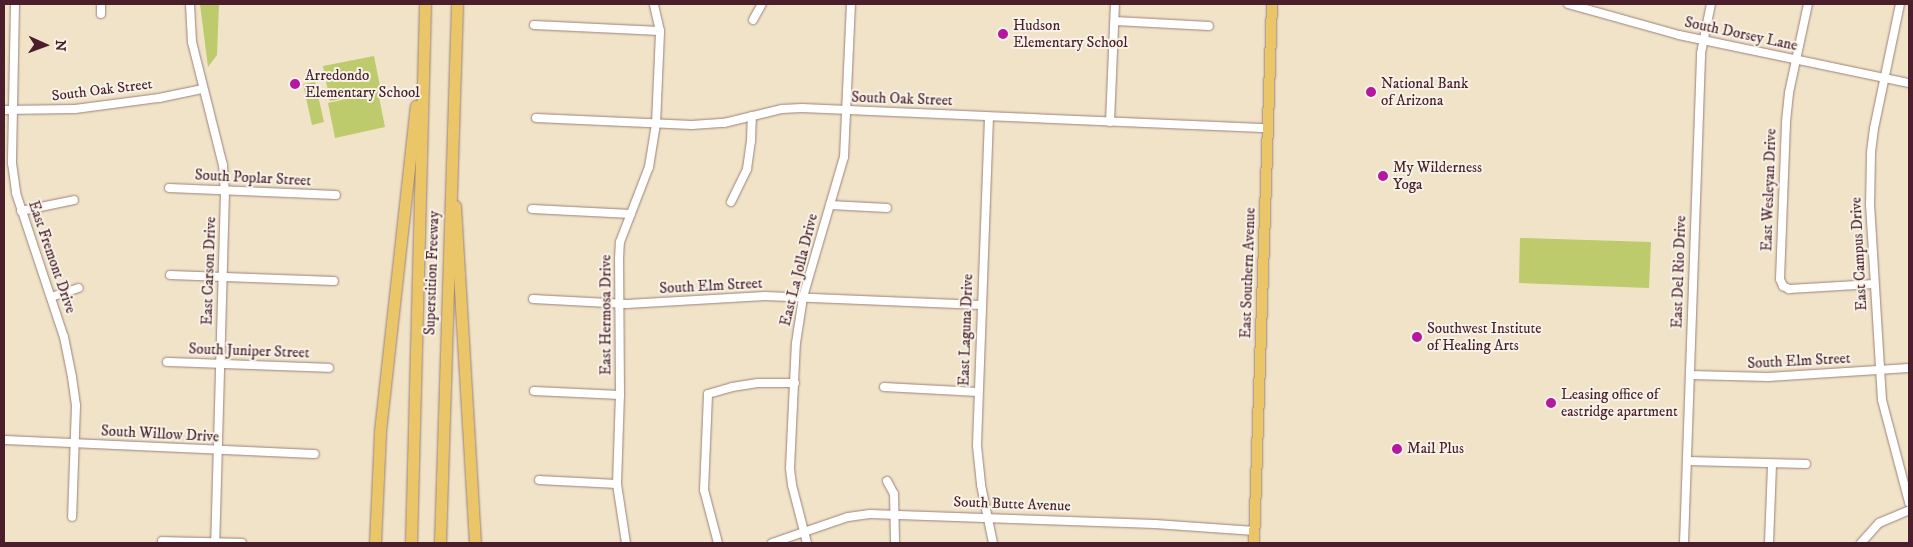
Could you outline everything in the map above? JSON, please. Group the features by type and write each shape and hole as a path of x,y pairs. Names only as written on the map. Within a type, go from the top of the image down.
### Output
{"highway":[{"name":"Superstition Freeway","path":"411,543 425,4"},
{"name":"Superstition Freeway","path":"440,543 451,135 457,4"},
{"path":"374,543 380,431 424,23"},
{"path":"451,135 475,543"}],"main road":[{"name":"East Southern Avenue","path":"1254,543 1272,4"}],"street":[{"name":"East Fremont Drive","path":"15,4 12,163 16,193 64,337 71,370 76,405 72,517"},
{"path":"100,14 101,4"},
{"name":"East Carson Drive","path":"190,4 192,42 222,165 225,190 215,543"},
{"name":"East Hermosa Drive","path":"626,543 617,484 620,395 618,304 620,242 649,167 656,124 660,31 654,4"},
{"path":"753,20 762,4"},
{"name":"East La Jolla Drive","path":"807,543 792,485 790,468 796,343 803,297 844,157 850,4"},
{"path":"1110,122 1115,4"},
{"name":"South Dorsey Lane","path":"1568,4 1702,40 1909,83"},
{"name":"East Del Rio Drive","path":"1684,543 1702,40 1711,4"},
{"name":"East Wesleyan Drive","path":"1808,4 1788,100 1784,138 1781,283 1789,288 1874,284"},
{"name":"East Campus Drive","path":"1900,4 1874,128 1870,173 1879,370 1887,424 1909,502"},
{"path":"1115,21 1209,26"},
{"path":"534,25 660,31"},
{"name":"South Oak Street","path":"4,110 83,108 203,89"},
{"name":"South Oak Street","path":"536,118 692,125 724,123 782,109 847,110 1268,128"},
{"path":"731,202 747,169 752,141 752,116"},
{"name":"East Laguna Drive","path":"989,117 976,446 981,485 993,543"},
{"name":"South Poplar Street","path":"169,188 336,195"},
{"path":"22,212 74,200"},
{"path":"830,205 887,208"},
{"path":"532,209 631,214"},
{"path":"170,275 334,281"},
{"path":"51,297 79,288"},
{"name":"South Elm Street","path":"533,299 618,304 765,296 981,305"},
{"name":"South Juniper Street","path":"167,362 329,368"},
{"name":"South Elm Street","path":"1690,376 1768,378 1909,368"},
{"path":"718,543 704,490 708,394 732,387 758,383 795,383"},
{"path":"884,387 978,392"},
{"path":"534,391 620,395"},
{"name":"South Willow Drive","path":"4,440 315,454"},
{"path":"1687,461 1806,464"},
{"path":"1769,543 1772,464"},
{"path":"539,480 617,484"},
{"path":"887,481 894,494 895,543"},
{"path":"1861,543 1879,523 1909,510"},
{"name":"South Butte Avenue","path":"772,543 848,517 893,514 1155,524 1255,531"},
{"path":"162,541 242,543"}],"green space":[{"path":"200,4 219,4 217,55 208,67"},
{"path":"374,56 381,91 330,101 323,66"},
{"path":"315,82 324,122 312,125 303,84"},
{"path":"378,92 385,127 335,138 328,103"},
{"path":"1520,238 1651,242 1649,288 1519,283"}],"place":[{"name":"Hudson Elementary School","path":"1003,34"},
{"name":"Arredondo Elementary School","path":"295,84"},
{"name":"National Bank of Arizona","path":"1371,92"},
{"name":"My Wilderness Yoga","path":"1383,176"},
{"name":"Southwest Institute of Healing Arts","path":"1417,337"},
{"name":"Leasing office of eastridge apartment","path":"1551,403"},
{"name":"Mail Plus","path":"1397,449"}]}
